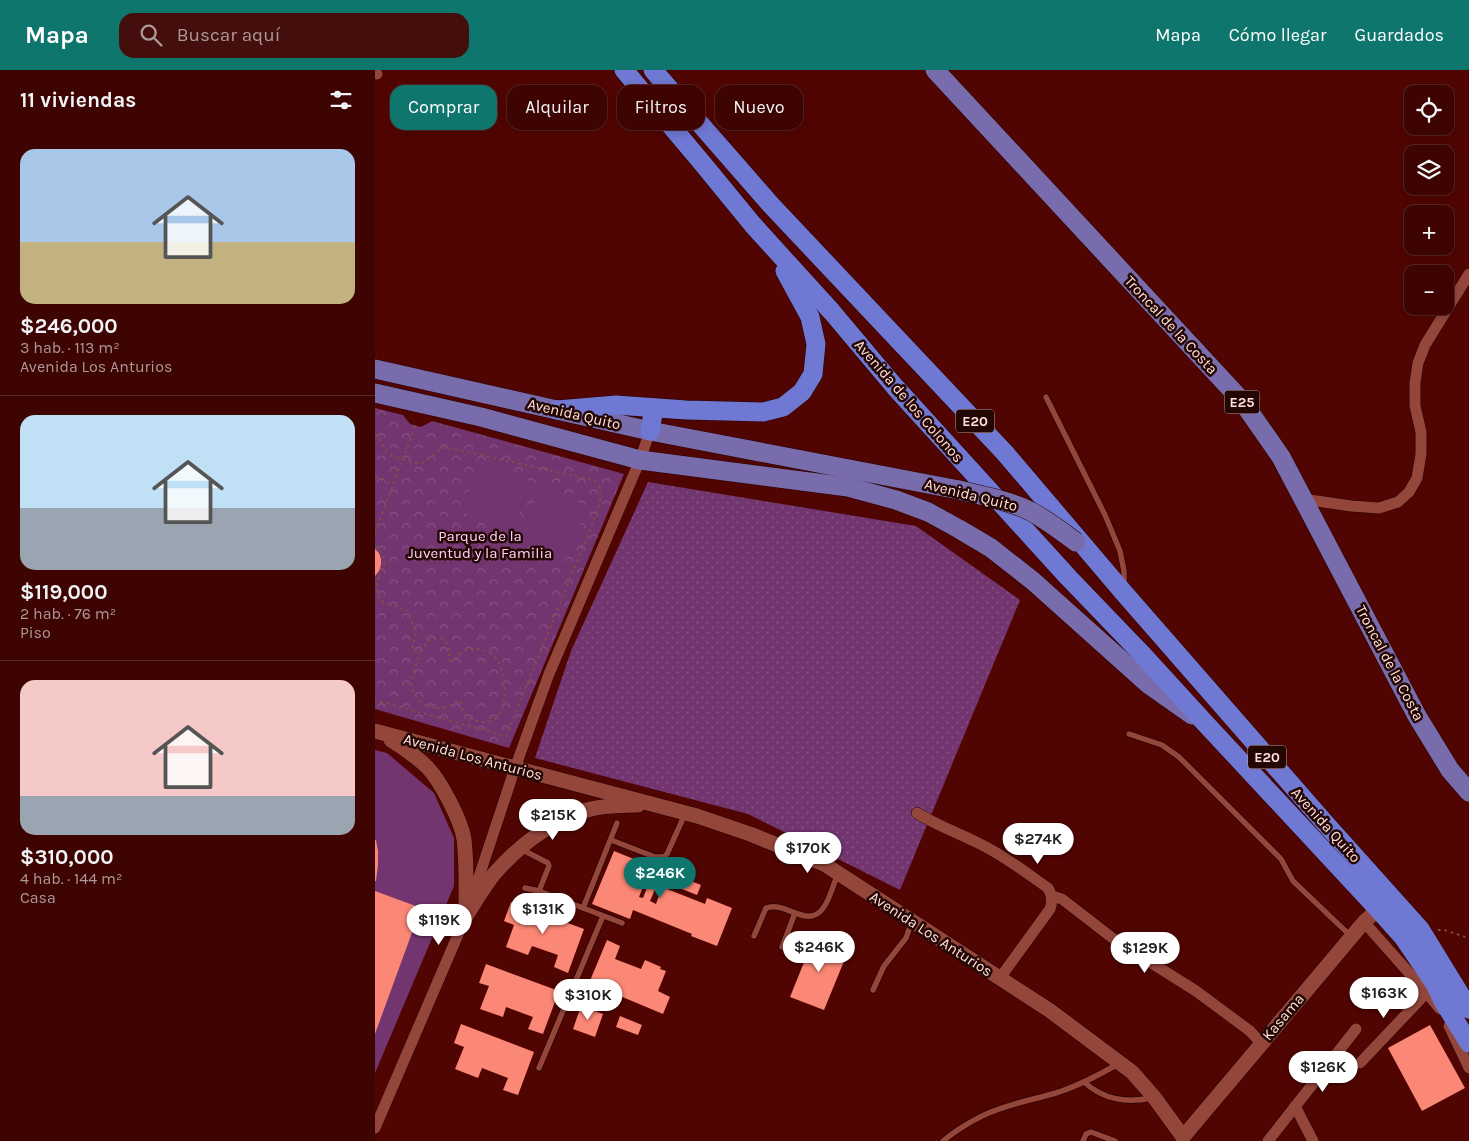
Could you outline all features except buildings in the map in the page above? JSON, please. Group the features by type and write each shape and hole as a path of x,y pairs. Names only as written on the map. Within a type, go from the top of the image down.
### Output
{"highway":[{"name":"Avenida de los Colonos","path":"624,70 753,225 832,312 895,387 1205,723"},
{"name":"Avenida de los Colonos","path":"653,70 777,212 1005,453 1121,588"},
{"path":"557,410 616,405 763,412 783,407 802,392 813,374 815,344 810,317 789,278 753,225"},
{"path":"650,431 654,408"},
{"name":"Avenida Quito","path":"1121,588 1385,903 1431,988 1443,1001 1469,1043"},
{"name":"Avenida Quito","path":"1205,723 1385,903 1420,929 1469,1009"}],"main road":[{"name":"Troncal de la Costa","path":"935,70 1242,401 1281,457 1417,716 1451,770 1469,792"},
{"name":"Avenida Quito","path":"375,370 650,431 959,490 1009,502 1029,511 1076,542 1121,588"},
{"name":"Avenida Quito","path":"375,393 481,418 640,460 848,487 896,500 928,512 991,548 1033,581 1148,684 1205,723"}],"street":[{"path":"1303,499 1379,508 1398,502 1409,492 1417,478 1421,454 1421,432 1415,406 1415,383 1418,362 1425,345 1468,278"},
{"path":"375,1128 467,916 515,768 549,674 640,460 650,431"},
{"path":"377,731 409,751 428,768 441,786 454,811 463,837 466,866 467,916"},
{"name":"Avenida Los Anturios","path":"377,731 686,812 750,834 823,864 1049,1010 1132,1072 1154,1097 1184,1140"},
{"path":"467,916 493,875 519,848 549,826 582,811 620,805 661,805"},
{"path":"917,813 935,824 977,842 1014,864 1048,888 1052,896 1050,909 1000,978"},
{"path":"1052,896 1063,899 1115,940 1196,991 1250,1031 1261,1043"},
{"name":"Kasama","path":"1184,1140 1261,1043 1352,936 1385,903"},
{"path":"1365,922 1431,988 1437,1005 1469,1068"},
{"path":"1360,1063 1431,988"},
{"path":"1268,1141 1356,1029"},
{"path":"1295,1106 1313,1141"}],"lane":[{"path":"1046,397 1105,515 1120,551 1124,571 1121,588"},
{"path":"1129,734 1161,745 1179,757 1281,860 1293,881 1352,936"},
{"path":"611,840 655,857 664,857 686,812"},
{"path":"583,908 617,823"},
{"path":"519,848 548,863 549,866 539,891"},
{"path":"754,936 766,908 779,906 806,917 820,912 826,903 838,874"},
{"path":"525,888 539,891 622,923"},
{"path":"782,947 795,913"},
{"path":"539,1068 603,916"},
{"path":"873,990 884,966 906,938 912,921"},
{"path":"943,1141 957,1130 983,1115 1013,1104 1058,1092 1084,1082 1120,1063"},
{"path":"1084,1082 1093,1091 1109,1098 1127,1100 1154,1097"},
{"path":"1083,1141 1086,1134 1091,1132 1115,1141"}],"path":[{"path":"375,532 416,424"},
{"path":"375,434 390,454 416,463 423,464 445,447 593,480 601,488 591,528 506,736 375,700"},
{"path":"375,477 393,484"},
{"path":"375,546 379,548 384,556 385,564 383,572 375,580"},
{"path":"379,577 377,588 381,601 408,611 416,633 411,650 420,652"},
{"path":"433,637 440,637 447,642 449,660 453,662 465,650 474,648 494,655 504,675 501,713 488,723 475,721 465,714 459,700 448,707 438,709 427,706 417,699 412,687 420,652 433,637"},
{"path":"1420,929 1444,930 1469,938"}],"green space":[{"name":"Parque de la Juventud y la Familia","path":"375,408 403,415 410,424 421,427 432,421 624,474 509,748 375,709"},
{"path":"481,461 532,482 512,531 461,511"},
{"path":"648,482 916,526 1020,600 900,890 748,814 535,758 571,651"},
{"path":"541,487 588,507 567,555 520,535"},
{"path":"375,750 387,753 434,793 454,838 454,886 375,1073"}]}
